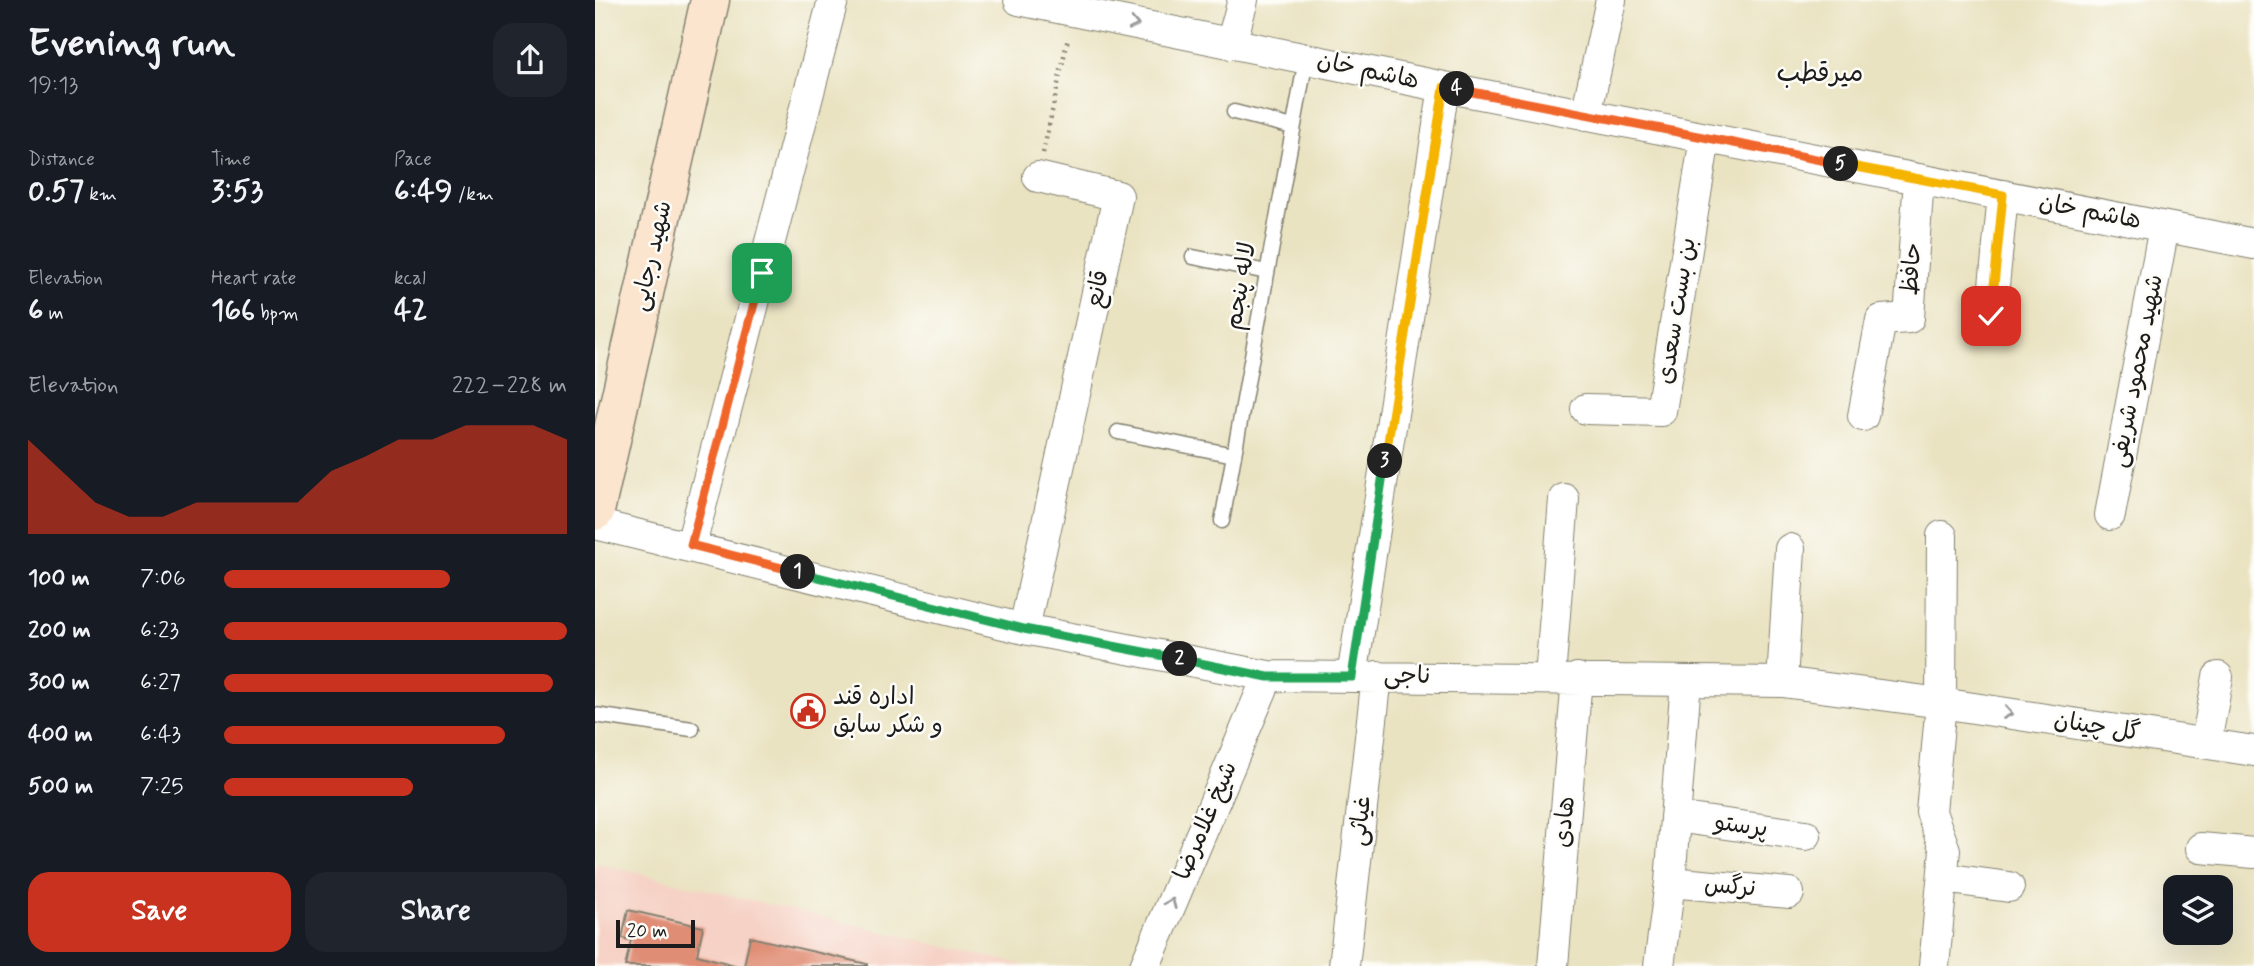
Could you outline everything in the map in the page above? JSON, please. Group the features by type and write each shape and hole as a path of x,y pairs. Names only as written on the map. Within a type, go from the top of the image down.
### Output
{"main road":[{"name":"شهید رجایی","path":"595,512 710,0"}],"street":[{"path":"691,545 833,0"},
{"name":"هاشم خان","path":"1019,0 1444,87 2254,244"},
{"path":"1231,44 1243,0"},
{"path":"1586,115 1611,0"},
{"name":"غیاثی","path":"1345,966 1364,676 1444,87"},
{"name":"بن بست سعدی","path":"1587,409 1661,411 1705,138"},
{"name":"قانع","path":"1024,629 1118,196 1038,177"},
{"name":"حافظ","path":"1863,416 1881,320 1909,318 1919,179"},
{"path":"1991,316 2003,195"},
{"name":"شهید محمود شریفی","path":"2110,515 2164,227"},
{"name":"هادی","path":"1553,966 1564,678 1564,499"},
{"name":"ناجی","path":"595,524 691,545 1024,629 1268,677 1782,682 1941,703"},
{"path":"1934,966 1945,850 1931,812 1941,703 1942,536"},
{"path":"1782,682 1790,549"},
{"name":"شیخ غلامرضا","path":"1145,966 1268,677"},
{"path":"2206,743 2218,677"},
{"path":"1659,966 1670,882 1686,681"},
{"name":"گل چینان","path":"1941,703 2254,751"},
{"name":"پرستو","path":"1675,817 1806,835"},
{"path":"2201,848 2254,853"},
{"path":"1943,878 2009,887"},
{"name":"نرگس","path":"1670,882 1789,893"}],"lane":[{"name":"لاله پنجم","path":"1222,521 1306,59"},
{"path":"1234,112 1293,127"},
{"path":"1193,257 1267,272"},
{"path":"1118,432 1234,455"},
{"path":"595,715 692,730"}],"path":[{"path":"1038,177 1074,11"}],"shaded area":[{"path":"595,863 1027,966 595,966"}],"building":[{"path":"628,910 703,927 697,955 738,966 625,966 631,940 622,938"},
{"path":"750,937 867,964 867,966 744,966"}],"place":[{"name":"اداره قند و شکر سابق","path":"808,711"}],"district":[{"name":"میرقطب","path":"1820,74"}],"route":[{"path":"762,273 691,545 1024,629 1268,677 1352,677 1444,87 2003,195 1991,316"}]}
